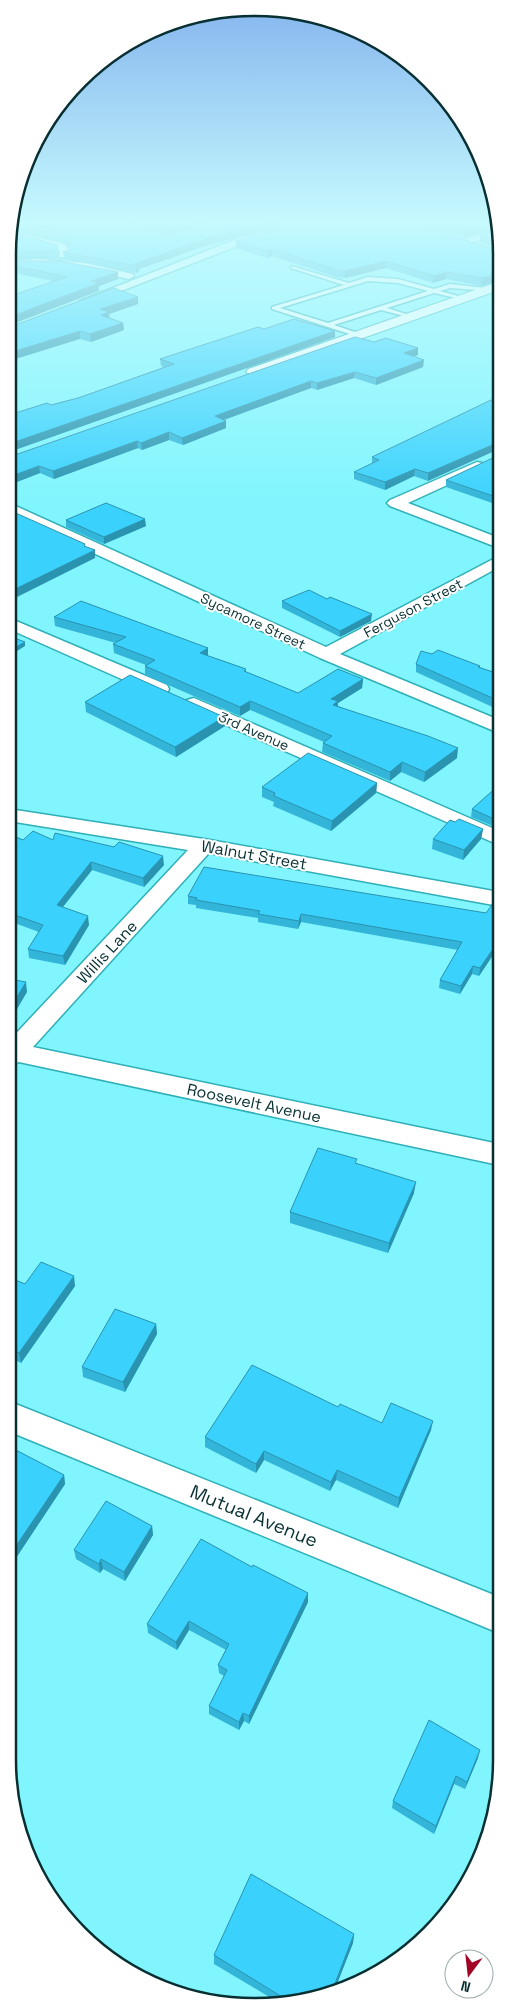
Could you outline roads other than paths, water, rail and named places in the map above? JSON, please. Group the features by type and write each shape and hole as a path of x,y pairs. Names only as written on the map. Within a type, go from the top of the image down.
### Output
{"street":[{"path":"240,377 413,316"},
{"path":"491,459 395,503 493,541"},
{"name":"Sycamore Street","path":"16,511 326,654 493,724"},
{"name":"Ferguson Street","path":"326,654 493,564"},
{"name":"3rd Avenue","path":"16,626 493,835"},
{"name":"Walnut Street","path":"16,816 204,846 493,898"},
{"name":"Willis Lane","path":"16,1047 204,846"},
{"name":"Roosevelt Avenue","path":"16,1054 493,1154"},
{"name":"Mutual Avenue","path":"16,1419 493,1613"}],"lane":[{"path":"298,316 359,335"},
{"path":"329,326 358,316"}]}
